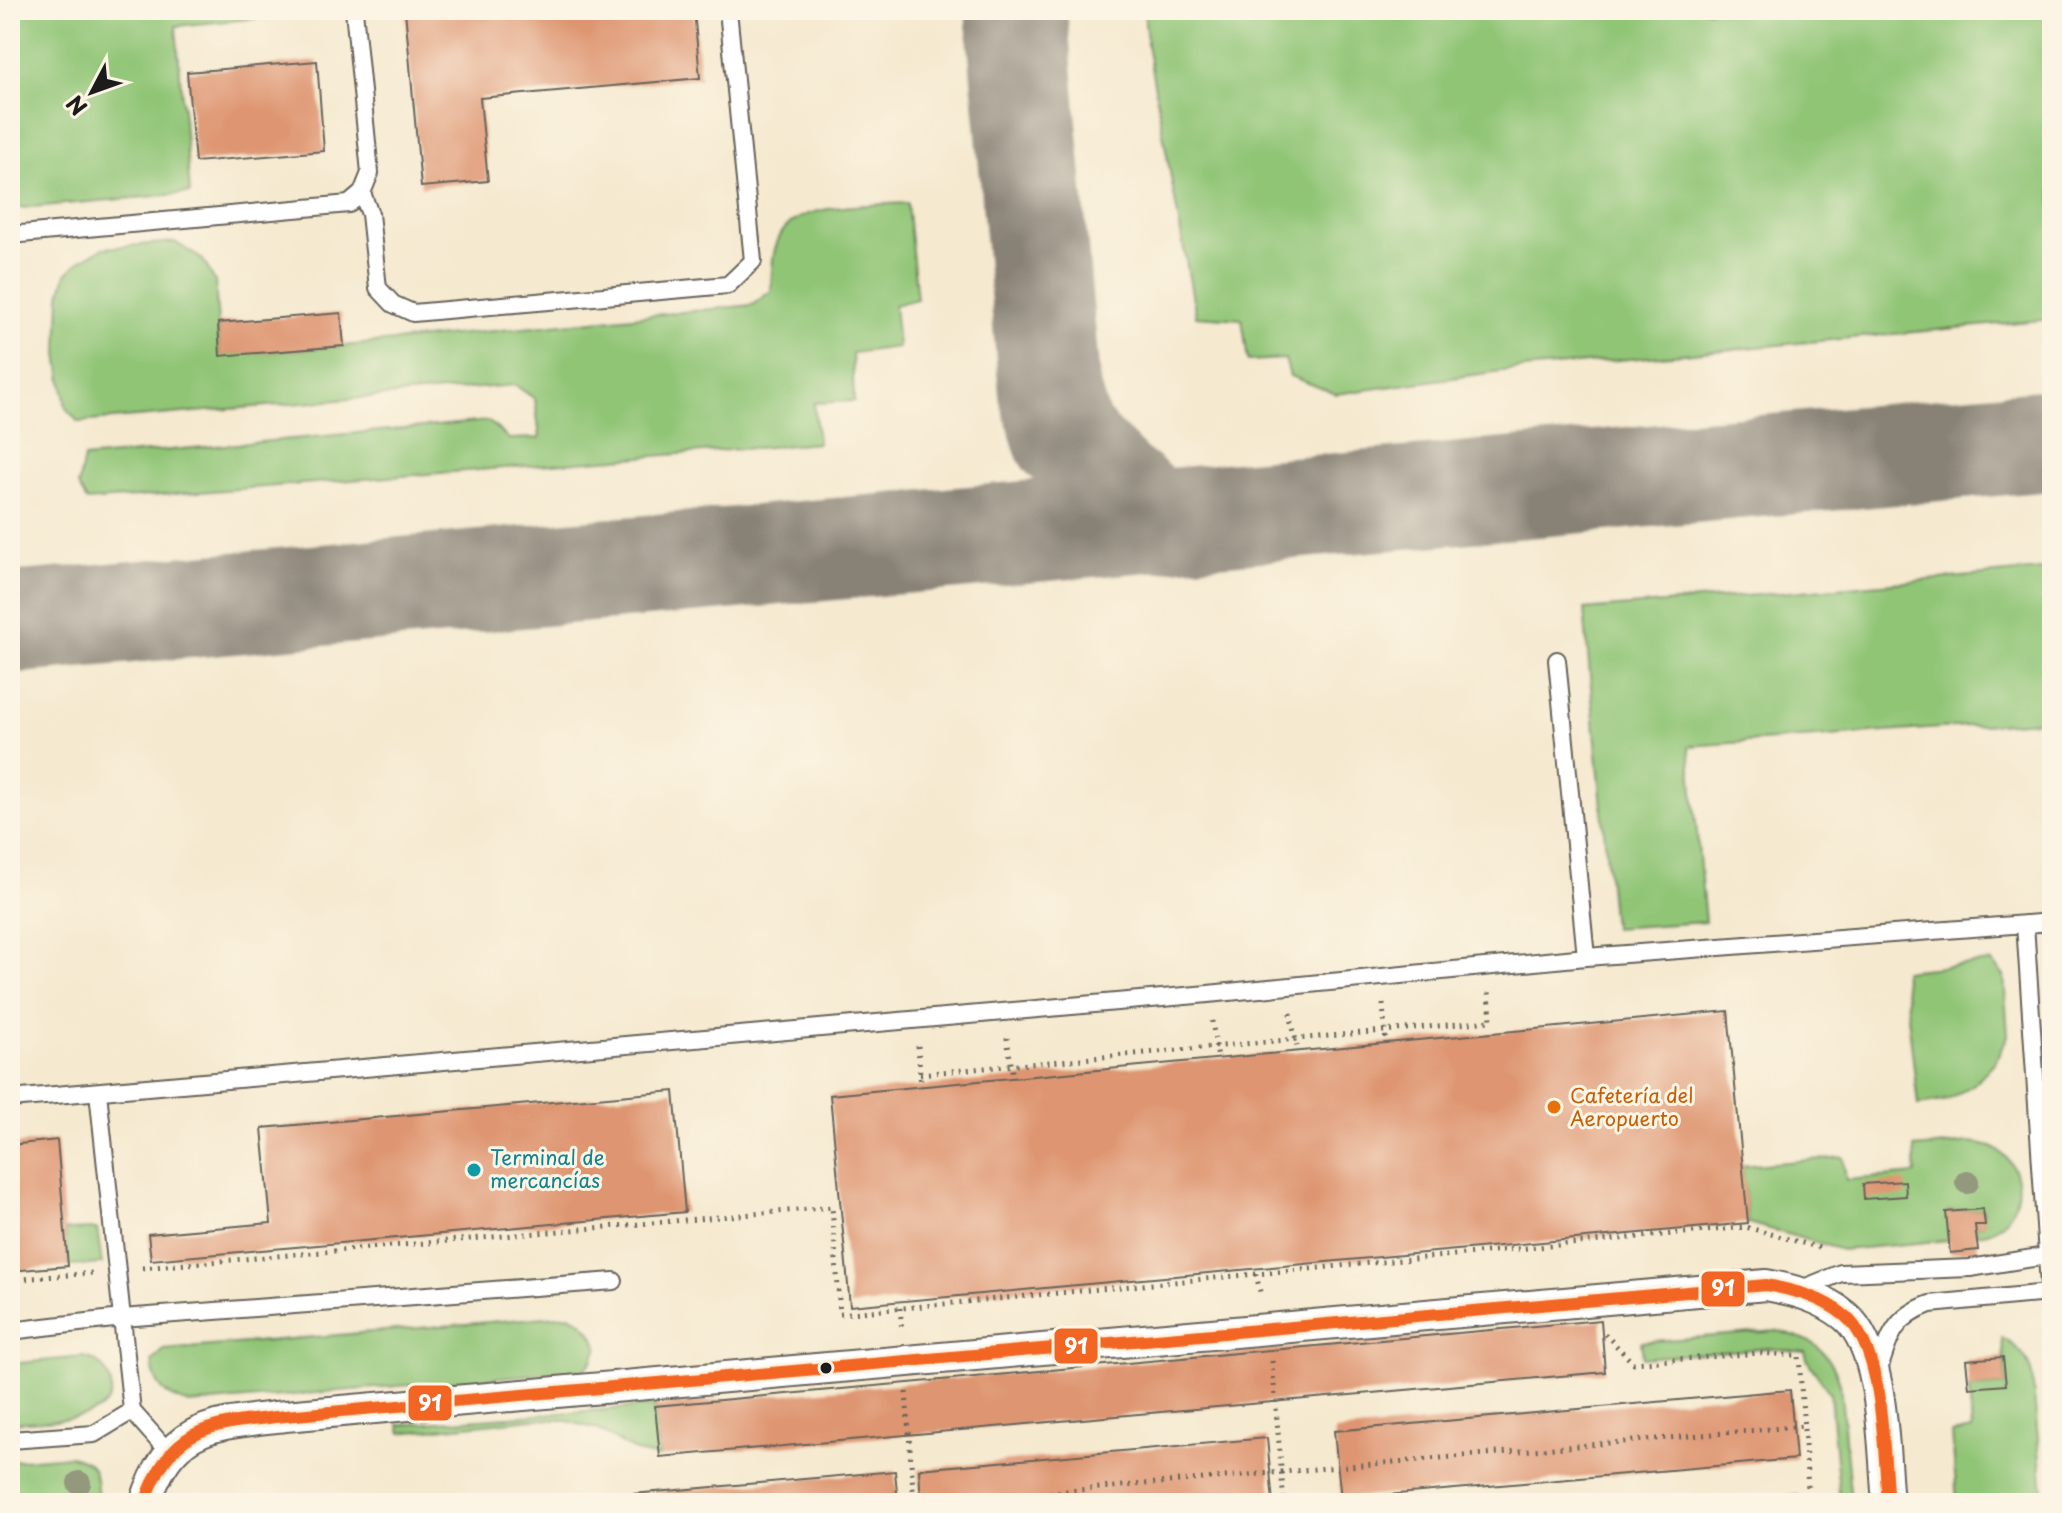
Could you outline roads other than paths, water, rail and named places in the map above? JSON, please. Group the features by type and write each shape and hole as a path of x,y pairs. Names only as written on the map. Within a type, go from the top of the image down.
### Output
{"street":[{"path":"145,1503 153,1478 170,1454 190,1435 214,1425 905,1376 1267,1329 1766,1285 1797,1290 1847,1317 1867,1346 1876,1378 1888,1503"}],"lane":[{"path":"10,235 349,204 362,193 370,173 354,10"},
{"path":"362,193 370,214 378,288 393,304 413,313 728,285 753,261 728,10"},
{"path":"1557,660 1586,957"},
{"path":"10,1099 1208,994 1586,957 2052,922"},
{"path":"2025,924 2052,1331"},
{"path":"98,1092 132,1411 170,1454"},
{"path":"1797,1290 1841,1273 2048,1265"},
{"path":"10,1331 122,1318 614,1281"},
{"path":"1876,1378 1890,1335 1902,1319 1916,1309 1930,1304 2049,1293"},
{"path":"10,1440 94,1434 132,1411"}],"place":[{"name":"Cafetería del Aeropuerto","path":"1554,1107"},
{"name":"Terminal de mercancías","path":"474,1170"}]}
